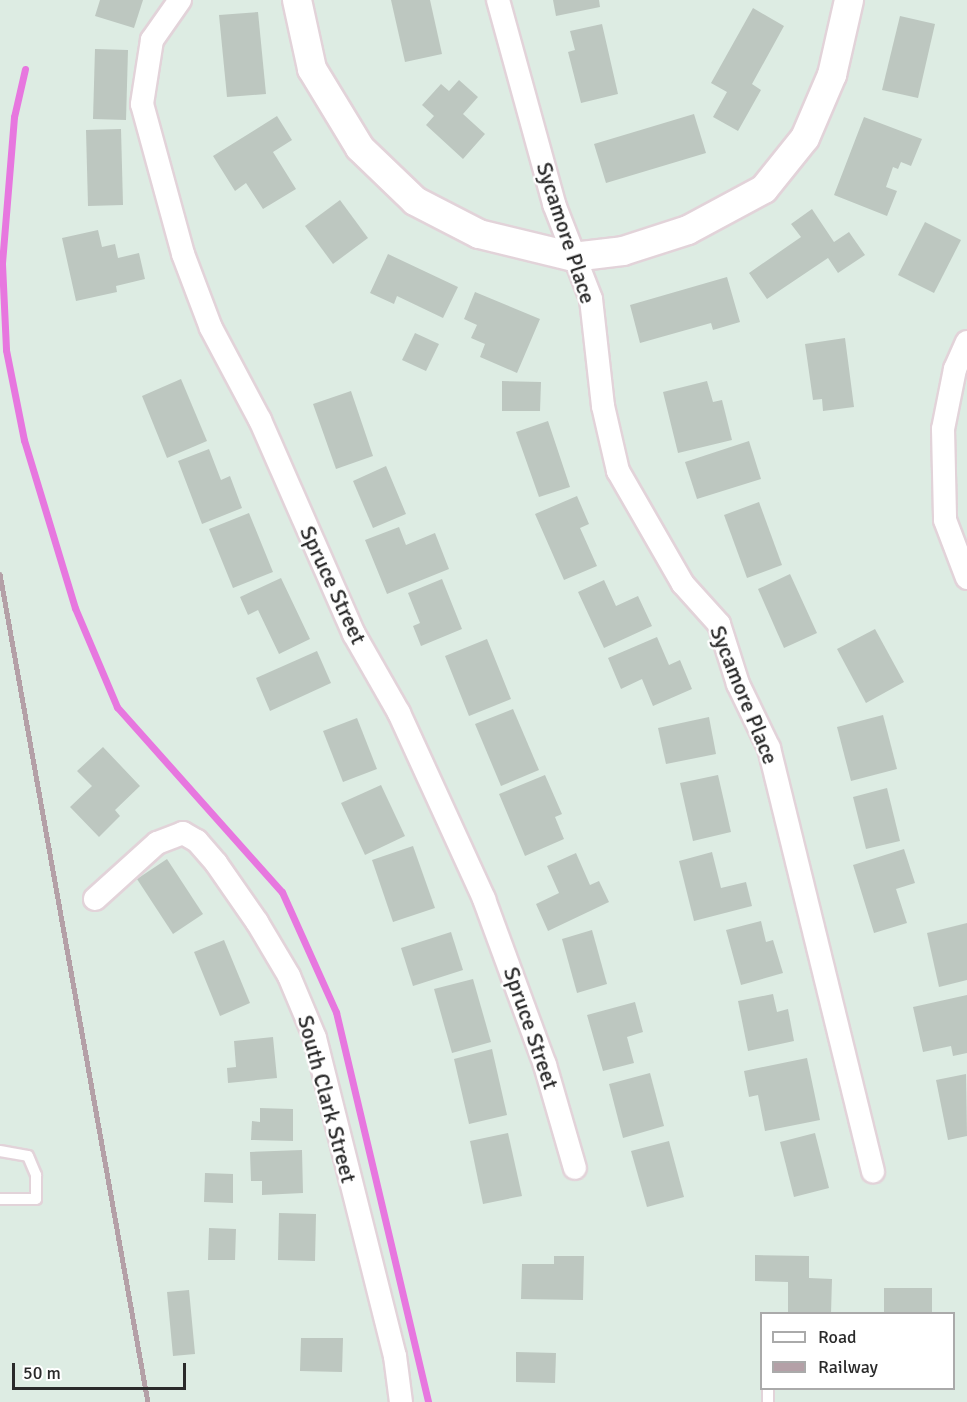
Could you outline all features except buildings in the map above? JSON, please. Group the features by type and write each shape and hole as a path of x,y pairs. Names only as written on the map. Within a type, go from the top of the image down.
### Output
{"street":[{"name":"Spruce Street","path":"180,0 152,40 142,104 183,254 211,328 260,420 354,634 399,713 484,899 545,1065 576,1168"},
{"path":"297,0 312,69 360,148 415,201 479,234 573,257 623,251 688,230 764,189 805,138 832,75 848,21 849,0"},
{"name":"Sycamore Place","path":"498,0 554,204 591,299 603,406 618,471 683,584 719,624 738,684 769,748 873,1171"},
{"path":"967,342 955,369 944,429 945,520 967,578"},
{"name":"South Clark Street","path":"95,899 157,843 183,833 197,841 216,863 257,922 289,976 315,1038 395,1356 401,1402"}],"lane":[{"path":"0,1151 28,1156 36,1175 36,1199 0,1199"}],"waterway":[{"path":"25,69 14,117 2,264 6,350 24,440 75,608 117,707 282,892 336,1012 428,1402"}],"railway":[{"path":"0,574 148,1402"}]}
